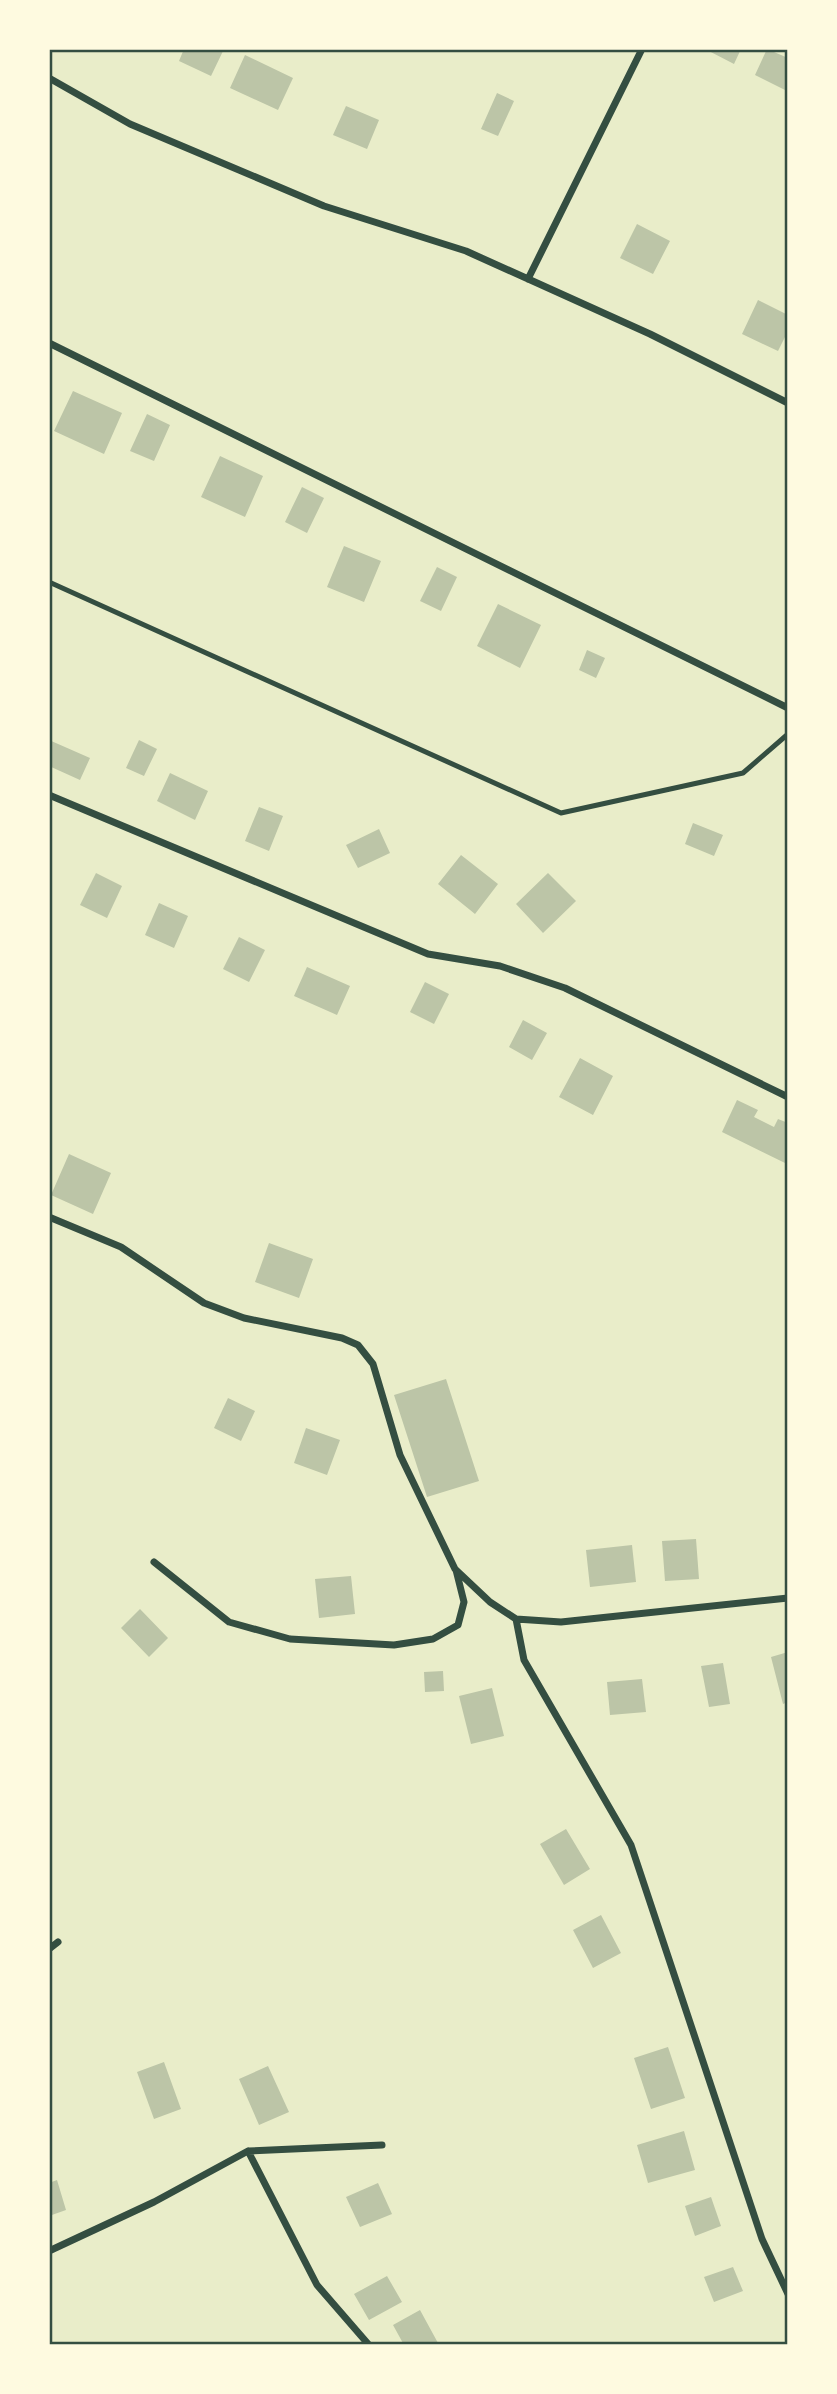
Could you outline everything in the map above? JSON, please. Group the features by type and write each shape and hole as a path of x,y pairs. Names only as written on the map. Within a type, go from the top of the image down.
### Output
{"street":[{"path":"528,279 642,49"},
{"path":"49,78 130,124 324,206 466,251 650,334 788,403"},
{"path":"49,343 788,708"},
{"path":"49,795 428,954 500,966 565,988 788,1097"},
{"path":"49,1217 121,1247 204,1303 244,1318 342,1338 358,1345 373,1364 400,1455 456,1569 464,1602 458,1625 433,1639 394,1645 290,1639 229,1622 154,1562"},
{"path":"456,1569 490,1602 516,1619 561,1622 788,1598"},
{"path":"516,1619 524,1660 631,1845 762,2239 788,2294"},
{"path":"49,1949 58,1941"},
{"path":"49,2251 154,2202 248,2151 382,2144"},
{"path":"248,2151 317,2285 369,2345"}],"lane":[{"path":"49,582 561,813 743,772 788,734"}],"building":[{"path":"184,49 224,49 211,76 179,61"},
{"path":"705,49 741,49 734,64"},
{"path":"767,49 788,58 787,91 755,75"},
{"path":"245,55 293,78 278,110 230,88"},
{"path":"497,93 514,101 498,136 481,129"},
{"path":"346,106 379,120 367,149 333,135"},
{"path":"637,224 670,241 653,274 620,258"},
{"path":"758,300 788,315 788,331 778,351 742,334"},
{"path":"73,391 122,413 104,454 54,431"},
{"path":"147,414 170,425 154,461 130,451"},
{"path":"220,456 263,476 245,517 201,497"},
{"path":"302,487 324,498 307,533 285,522"},
{"path":"344,546 381,561 364,602 327,587"},
{"path":"437,567 457,577 441,611 420,601"},
{"path":"498,604 541,625 520,668 477,646"},
{"path":"587,650 605,658 596,678 579,670"},
{"path":"49,740 90,758 80,780 49,766"},
{"path":"139,740 157,749 144,776 126,768"},
{"path":"170,773 208,791 195,820 157,801"},
{"path":"259,807 283,816 269,851 245,841"},
{"path":"693,823 723,835 714,856 685,844"},
{"path":"379,829 390,853 358,868 346,845"},
{"path":"461,855 498,884 475,914 438,884"},
{"path":"96,873 122,886 107,918 80,905"},
{"path":"548,873 576,901 543,933 516,904"},
{"path":"159,903 188,916 174,948 145,935"},
{"path":"239,937 265,950 249,982 223,969"},
{"path":"307,967 350,986 337,1015 294,996"},
{"path":"425,982 449,994 434,1024 410,1012"},
{"path":"523,1020 547,1033 532,1060 509,1047"},
{"path":"580,1058 613,1076 593,1115 559,1097"},
{"path":"737,1100 758,1110 754,1117 774,1127 778,1119 788,1123 788,1157 785,1163 722,1132"},
{"path":"69,1154 111,1173 93,1214 51,1195"},
{"path":"269,1243 313,1259 299,1298 255,1282"},
{"path":"446,1379 479,1481 427,1497 394,1395"},
{"path":"228,1398 255,1411 241,1441 214,1428"},
{"path":"306,1428 340,1440 327,1475 294,1463"},
{"path":"696,1539 699,1579 665,1581 662,1541"},
{"path":"632,1545 636,1582 590,1587 586,1550"},
{"path":"351,1576 355,1614 319,1618 315,1579"},
{"path":"140,1609 168,1638 149,1657 121,1628"},
{"path":"788,1652 788,1702 783,1704 771,1657"},
{"path":"723,1663 730,1704 709,1707 701,1666"},
{"path":"443,1671 444,1691 425,1692 424,1672"},
{"path":"642,1679 646,1712 610,1715 607,1682"},
{"path":"492,1688 504,1736 471,1744 459,1696"},
{"path":"566,1829 590,1869 564,1885 540,1844"},
{"path":"601,1915 621,1953 593,1968 573,1930"},
{"path":"668,2047 685,2098 651,2109 634,2058"},
{"path":"164,2062 181,2109 154,2119 137,2072"},
{"path":"268,2066 289,2112 259,2125 239,2079"},
{"path":"684,2131 695,2170 648,2183 637,2145"},
{"path":"57,2180 66,2210 49,2216 49,2183"},
{"path":"378,2183 392,2214 360,2227 346,2197"},
{"path":"711,2197 721,2226 695,2236 685,2206"},
{"path":"733,2267 743,2291 714,2302 704,2277"},
{"path":"387,2276 402,2302 369,2320 354,2294"},
{"path":"420,2310 438,2343 404,2345 393,2325"}]}
